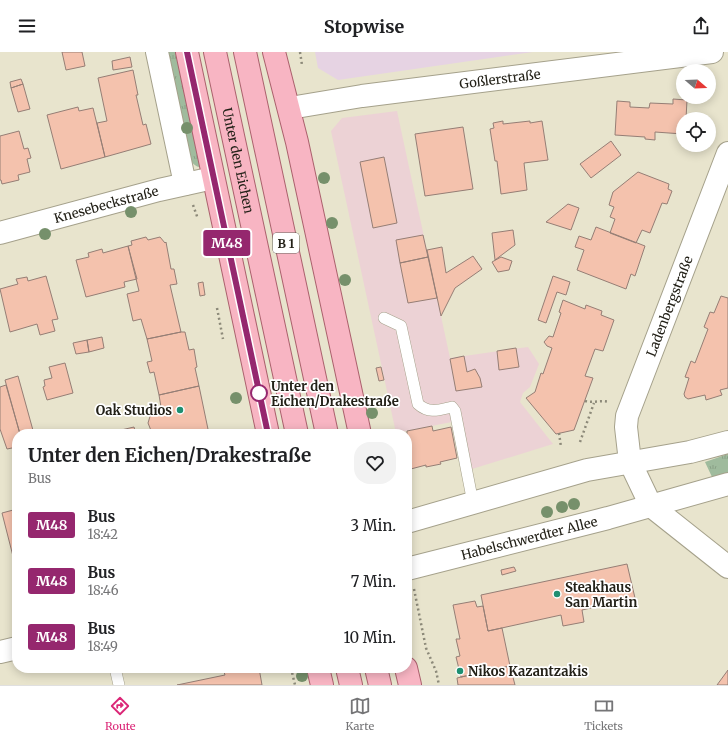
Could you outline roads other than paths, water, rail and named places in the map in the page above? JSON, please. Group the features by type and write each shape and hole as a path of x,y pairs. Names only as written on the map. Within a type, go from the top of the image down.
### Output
{"main road":[{"path":"187,52 267,429"},
{"name":"Unter den Eichen","path":"215,52 296,429"},
{"name":"B 1","path":"245,52 326,429"},
{"path":"274,52 279,74 290,108 359,429"},
{"path":"348,673 351,685"},
{"path":"377,673 380,685"},
{"path":"407,673 410,685"}],"street":[{"path":"157,52 185,184"},
{"name":"Goßlerstraße","path":"290,108 362,96 712,52"},
{"name":"Ladenbergstraße","path":"630,462 626,427 627,416 728,153"},
{"name":"Knesebeckstraße","path":"0,233 185,184 214,178"},
{"path":"412,521 587,470 690,452 728,442"},
{"path":"630,462 651,506 728,567"},
{"name":"Habelschwerdter Allee","path":"412,568 651,506 728,484"},
{"path":"0,652 12,649"}],"lane":[{"path":"384,318 401,326 418,404 423,409 430,411 452,407 455,411 473,503"},
{"path":"117,673 119,685"}],"place":[{"name":"Unter den Eichen/Drakestraße","path":"259,393"},
{"name":"Oak Studios","path":"180,410"},
{"name":"Steakhaus San Martin","path":"557,594"},
{"name":"Nikos Kazantzakis","path":"460,671"}]}
